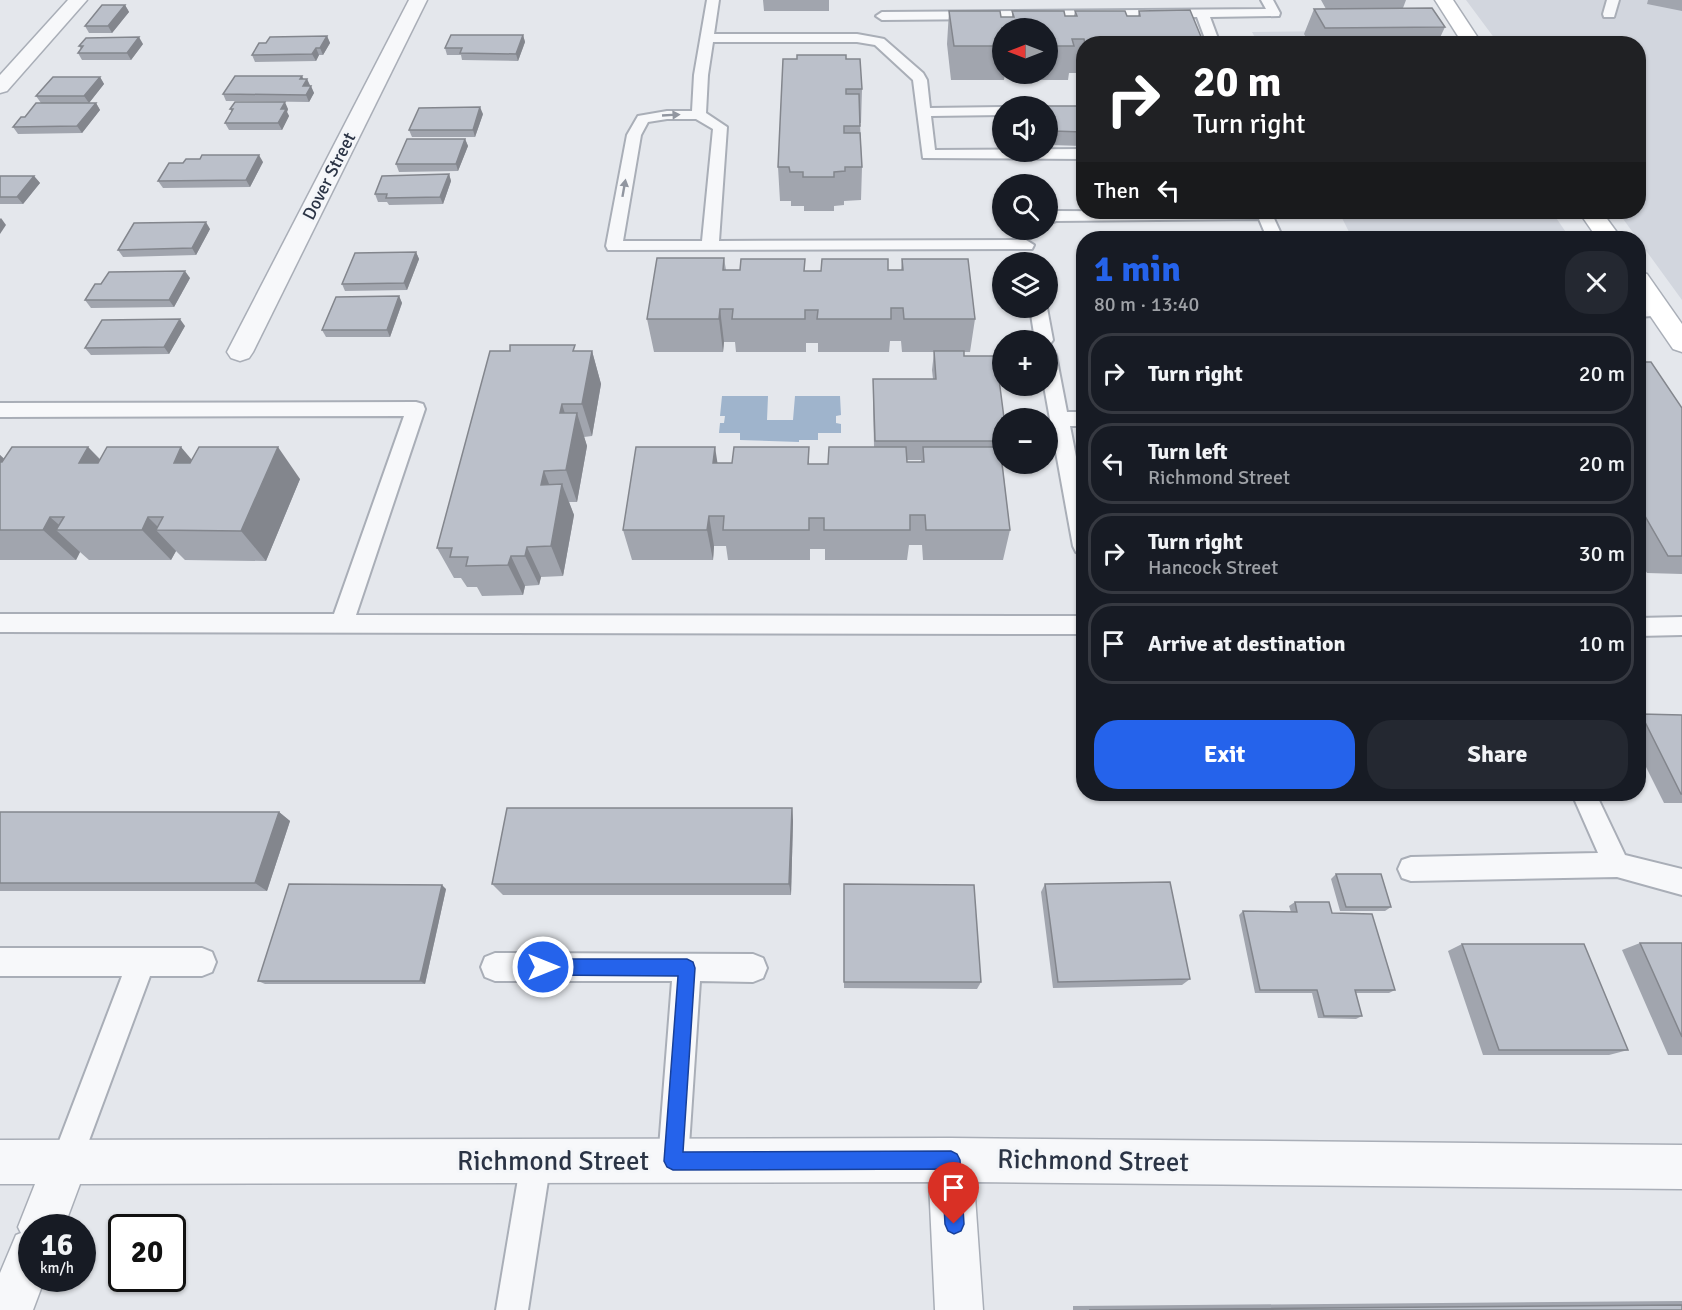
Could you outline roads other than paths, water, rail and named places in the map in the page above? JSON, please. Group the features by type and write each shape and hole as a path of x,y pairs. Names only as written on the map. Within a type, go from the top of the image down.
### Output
{"street":[{"path":"0,87 78,0"},
{"name":"Dover Street","path":"240,352 418,0"},
{"path":"1444,0 1468,36"},
{"path":"1649,311 1682,343"},
{"path":"951,1160 960,1310"},
{"name":"Richmond Street","path":"0,1162 951,1160 1682,1167"},
{"path":"46,1214 66,1162"},
{"path":"9,1310 18,1287"}],"lane":[{"path":"699,115 712,0"},
{"path":"871,41 883,30 882,0"},
{"path":"882,16 1274,13 1267,0"},
{"path":"1609,15 1613,0"},
{"path":"1202,14 1211,36"},
{"path":"707,38 844,37 879,42 920,80 928,155 1076,154"},
{"path":"923,112 992,111"},
{"path":"710,245 720,127 699,115 667,115 643,119 634,135 614,246 1026,245"},
{"path":"1058,216 1076,216"},
{"path":"1028,252 1026,245 1029,240"},
{"path":"1055,396 1076,509"},
{"path":"0,410 416,409 342,623"},
{"path":"1059,419 1076,419"},
{"path":"0,622 1076,625"},
{"path":"1646,627 1682,626"},
{"path":"1587,801 1617,865"},
{"path":"1411,868 1617,865 1682,882"},
{"path":"0,962 202,962"},
{"path":"66,1162 141,962"},
{"path":"495,967 753,968"},
{"path":"673,1161 687,968"},
{"path":"512,1310 536,1161"}],"water":[{"path":"722,396 768,396 767,420 793,420 795,396 840,396 841,415 836,416 836,423 841,424 841,433 818,433 818,440 799,440 799,442 740,440 740,433 719,433 720,423 724,423 725,416 720,416"}]}
